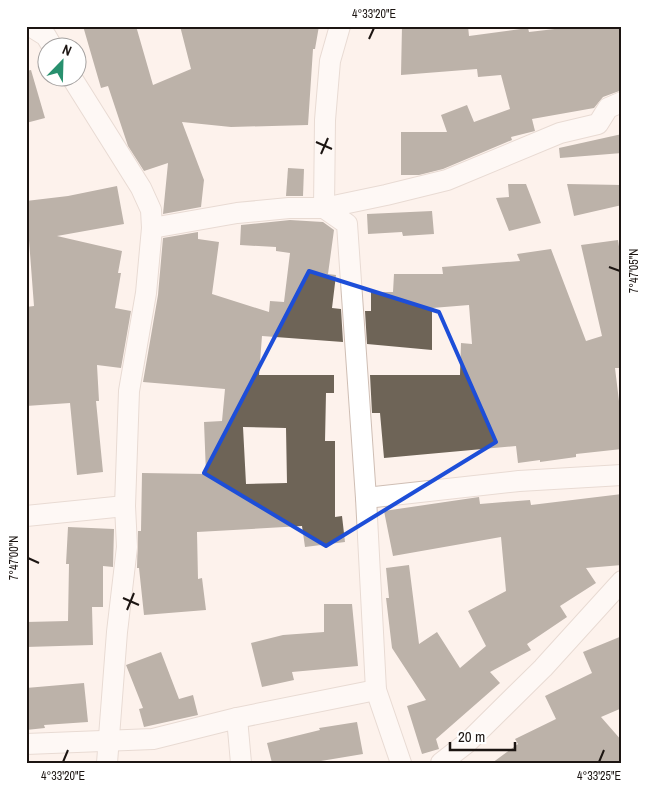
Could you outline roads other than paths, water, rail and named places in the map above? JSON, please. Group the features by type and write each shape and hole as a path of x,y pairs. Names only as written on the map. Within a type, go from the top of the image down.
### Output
{"street":[{"path":"30,26 47,38"},
{"path":"324,208 325,120 330,61 340,26"},
{"path":"78,88 141,188 151,210 152,228 146,293 129,391 125,506 127,546 117,632 111,741 107,763"},
{"path":"152,228 237,213 289,208 324,208 447,180 560,133 598,124 608,108 622,102"},
{"path":"324,208 347,224 366,498 376,690 401,763"},
{"path":"366,498 519,481 622,475"},
{"path":"26,516 125,506"},
{"path":"441,763 468,742 543,668 622,581"},
{"path":"26,744 153,739 238,718 376,690"},
{"path":"238,718 241,763"}]}
